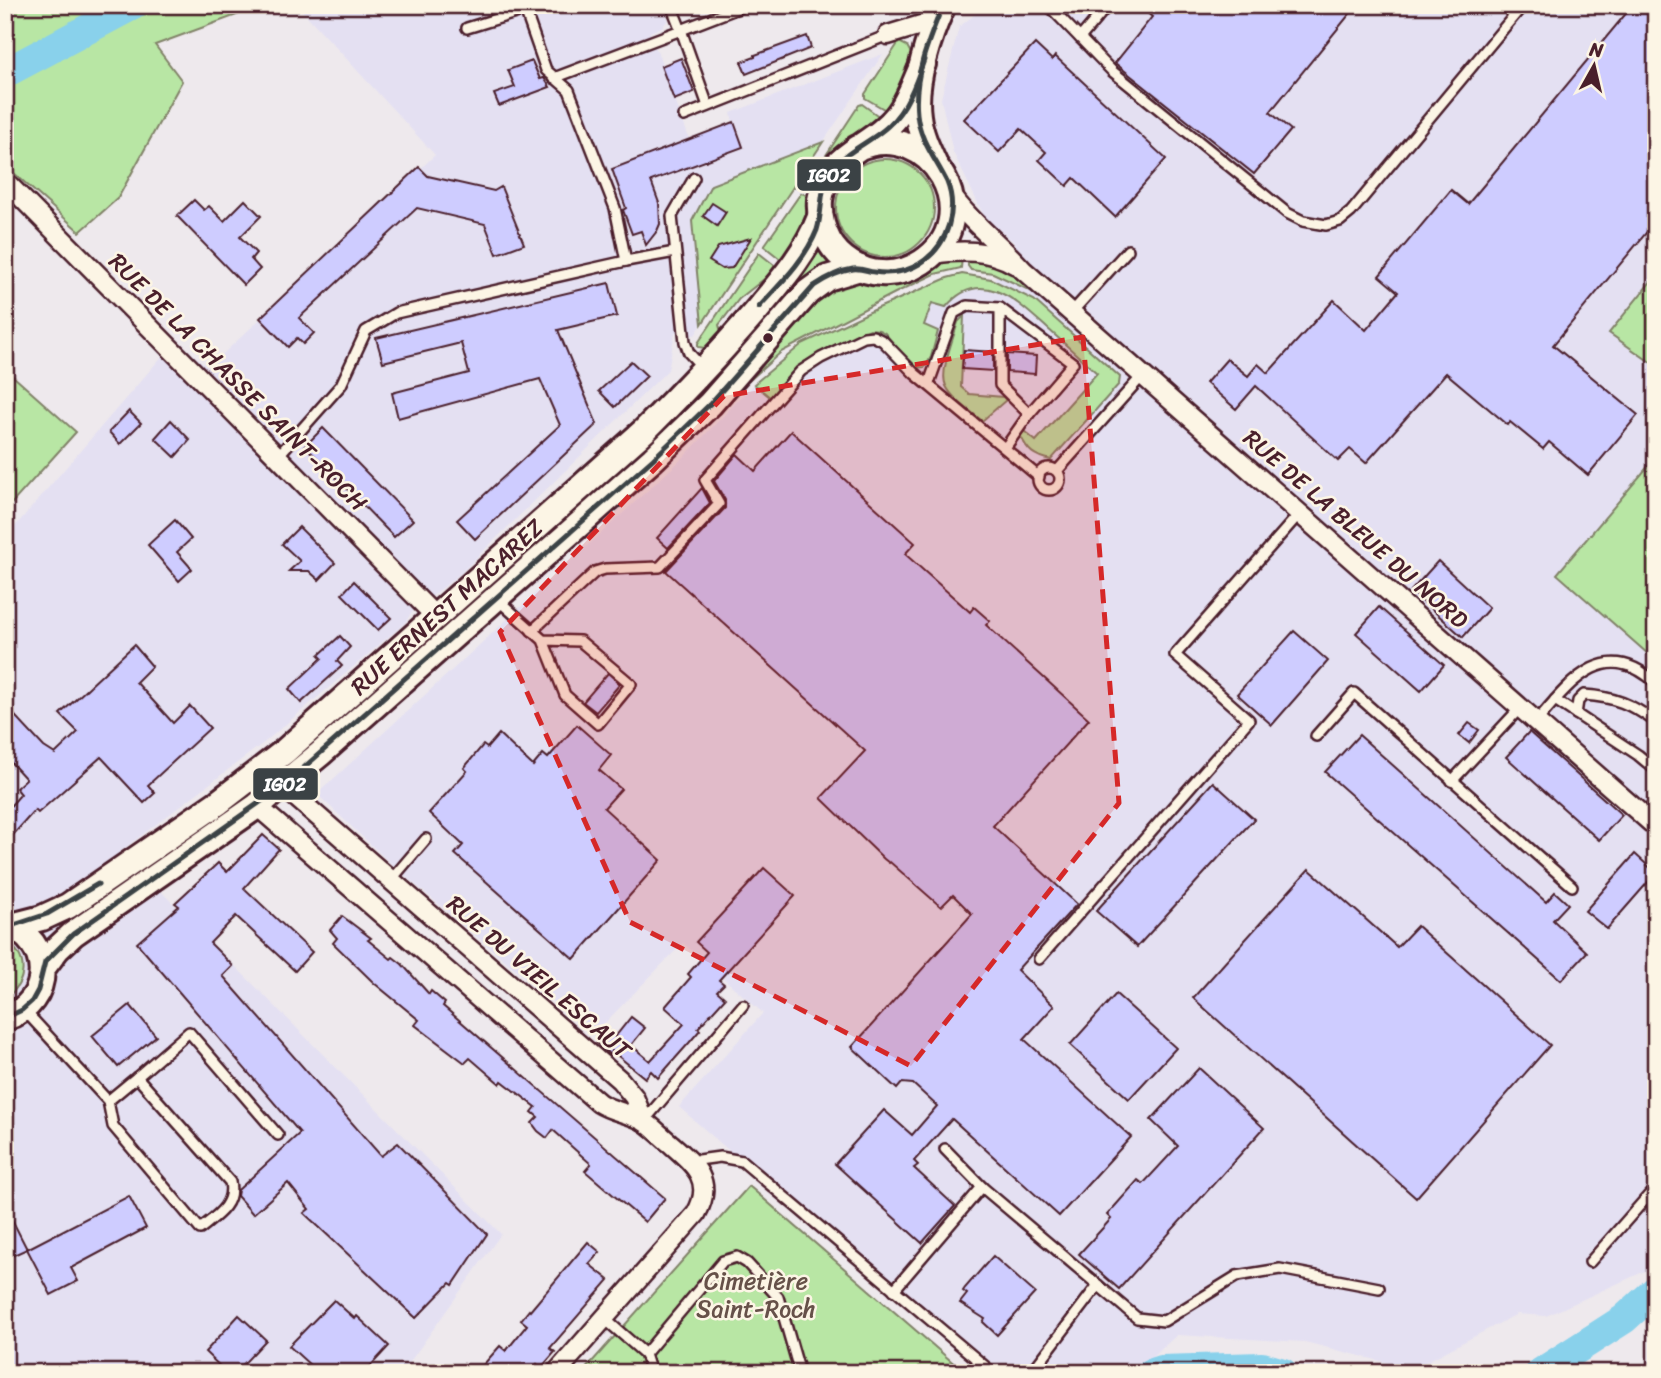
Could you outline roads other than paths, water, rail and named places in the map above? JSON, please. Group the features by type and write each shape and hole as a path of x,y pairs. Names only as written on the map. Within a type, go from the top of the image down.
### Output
{"main road":[{"name":"RUE ERNEST MACAREZ","path":"8,925 42,918 68,906 235,790 284,752 625,449 704,369 795,265 812,237 820,217 820,198 825,181 838,161 895,118 904,105 923,64 940,12"},
{"name":"RUE ERNEST MACAREZ","path":"42,968 57,949 84,925 283,786 496,599 687,426 808,292 827,278 860,268 879,273 897,272 915,266 932,254 948,229 951,210 945,179 934,163 923,138 917,113 923,64"},
{"path":"857,148 875,142 898,143 920,152 934,163"},
{"path":"820,217 832,246 848,262 860,268"},
{"name":"RUE ERNEST MACAREZ","path":"8,925 33,943 42,968 37,994 14,1014"}],"street":[{"path":"888,35 940,12"},
{"name":"RUE DE LA CHASSE SAINT-ROCH","path":"5,181 436,617"},
{"name":"RUE DE LA BLEUE DU NORD","path":"949,192 969,217 1000,244 1023,270 1656,827"},
{"name":"RUE DE LA BLEUE DU NORD","path":"932,254 983,252 998,256 1023,270"},
{"name":"RUE DU VIEIL ESCAUT","path":"283,786 620,1080 634,1097 644,1121"},
{"name":"RUE DU VIEIL ESCAUT","path":"257,806 599,1103 612,1111 644,1121 691,1161 699,1172 703,1184 702,1201 696,1214 556,1373"},
{"path":"370,904 391,880"}],"lane":[{"path":"467,28 537,5"},
{"path":"671,5 708,106"},
{"path":"554,78 746,5"},
{"path":"1048,5 1112,71 1273,203 1303,221 1326,225 1340,221 1351,212 1523,5"},
{"path":"1080,38 1108,5"},
{"path":"525,10 546,70 569,90 615,208 626,261"},
{"path":"684,116 888,35"},
{"path":"694,178 672,216 685,342 693,358 704,369"},
{"path":"1072,312 1128,250"},
{"path":"278,456 341,385 366,331 396,313 676,252"},
{"path":"929,383 954,313 968,306 1000,308 1073,363 1029,414 1005,448"},
{"path":"1000,308 1000,385 1029,414"},
{"path":"532,631 595,572 605,569 660,567 719,504 705,480 801,371 813,362 864,337 883,341 914,373 1039,478 1047,490 1055,488 1060,478 1057,471"},
{"path":"1057,471 1143,375"},
{"path":"1039,478 1046,469 1057,471"},
{"path":"1039,959 1249,720 1175,655 1300,513"},
{"path":"496,599 543,640 565,695 598,724 631,684 580,641 543,640"},
{"path":"1537,721 1573,680 1588,669 1608,663 1626,663 1643,671 1656,683"},
{"path":"1316,736 1354,694 1572,886"},
{"path":"1576,714 1578,701 1584,695 1604,696 1633,705 1656,722"},
{"path":"1555,700 1638,755 1656,771"},
{"path":"1452,780 1521,707"},
{"path":"391,880 426,839"},
{"path":"644,1121 743,1005"},
{"path":"14,1014 108,1101 113,1126 200,1229 228,1203 230,1182 136,1077"},
{"path":"108,1101 189,1032 278,1135"},
{"path":"945,1149 982,1186 1137,1318 1164,1321 1237,1276 1280,1269 1379,1288"},
{"path":"691,1161 720,1157 742,1161 993,1373"},
{"path":"894,1290 982,1186"},
{"path":"1590,1262 1656,1187"},
{"path":"645,1354 723,1261 737,1257 747,1263 778,1297 800,1373"},
{"path":"1031,1373 1098,1285"},
{"path":"605,1319 645,1354 651,1373"}],"waterway":[{"path":"5,73 133,5"},
{"path":"1540,1373 1624,1319 1656,1290"},
{"path":"1152,1373 1161,1370 1262,1367 1283,1373"}],"park label":[{"name":"Cimetière Saint-Roch","path":"756,1295"}]}
